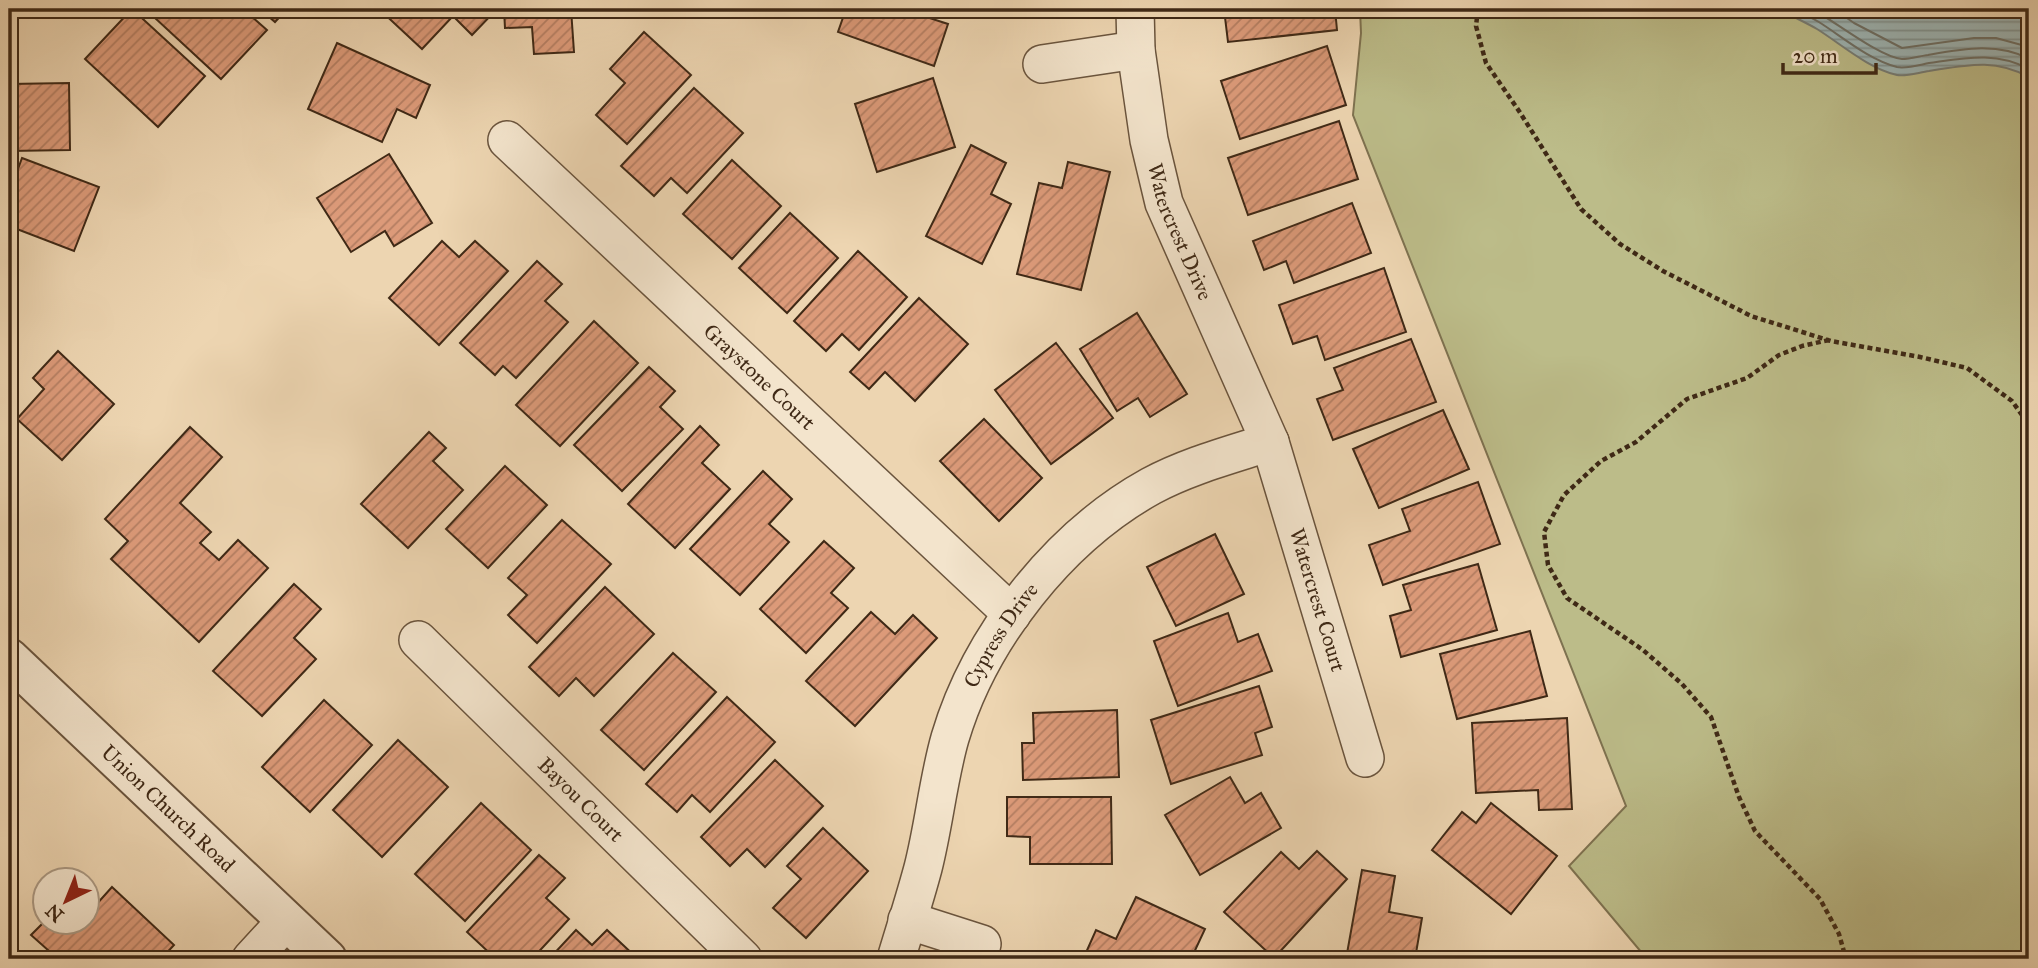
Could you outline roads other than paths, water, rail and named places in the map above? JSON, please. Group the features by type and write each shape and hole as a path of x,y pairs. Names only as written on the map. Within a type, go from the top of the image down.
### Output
{"street":[{"name":"Watercrest Drive","path":"1135,9 1136,50 1149,140 1164,203 1270,442"},
{"path":"1042,64 1136,50"},
{"name":"Graystone Court","path":"507,140 1012,614"},
{"name":"Cypress Drive","path":"897,959 923,867 937,790 951,736 985,656 1012,614 1069,547 1107,514 1151,486 1188,468 1270,442"},
{"name":"Watercrest Court","path":"1270,442 1365,758"},
{"name":"Bayou Court","path":"418,640 743,959"},
{"name":"Union Church Road","path":"9,658 327,959"},
{"path":"251,959 286,920"},
{"path":"907,920 982,944"}],"water":[{"path":"1779,9 2029,9 2029,77 1992,65 1897,75 1866,62 1817,29"}]}
